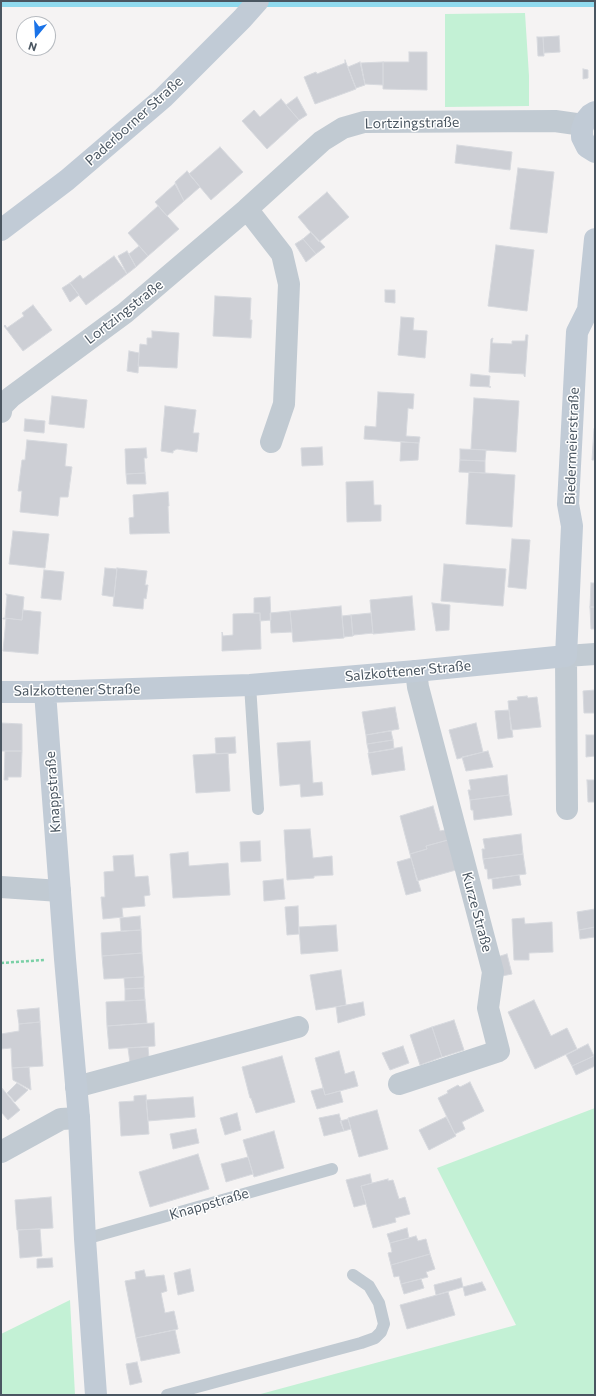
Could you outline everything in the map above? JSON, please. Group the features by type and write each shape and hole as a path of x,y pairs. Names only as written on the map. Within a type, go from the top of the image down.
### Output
{"street":[{"name":"Paderborner Straße","path":"1,230 67,180 163,98 258,1"},
{"path":"589,118 582,137 587,147 595,152"},
{"name":"Lortzingstraße","path":"1,412 2,406 11,397 125,313 247,209 322,141 343,128 364,122 555,121 589,118"},
{"path":"247,209 282,254 289,284 284,404 271,442"},
{"name":"Biedermeierstraße","path":"566,656 572,526 568,504 577,332 588,310 595,239"},
{"name":"Salzkottener Straße","path":"1,692 45,692 250,685 595,654"},
{"path":"566,656 567,809"},
{"name":"Kurze Straße","path":"399,1084 498,1051 488,1008 493,972 418,687 416,671"},
{"name":"Knappstraße","path":"45,692 65,959 79,1118 85,1239 96,1395"},
{"path":"1,887 60,891"},
{"path":"76,1087 298,1026"},
{"path":"1,1152 61,1119 79,1118"}],"lane":[{"path":"250,685 258,809"},
{"name":"Knappstraße","path":"85,1239 332,1169"},
{"path":"167,1395 375,1338 381,1332 384,1324 379,1304 370,1286 353,1274"}],"path":[{"path":"1,963 65,959"}],"green space":[{"path":"525,13 529,76 529,106 445,107 445,14"},
{"path":"595,1108 595,1395 257,1395 516,1325 437,1168"},
{"path":"70,1300 75,1395 1,1395 1,1334"}],"building":[{"path":"559,36 560,52 544,53 543,37"},
{"path":"537,37 543,37 544,56 538,56"},
{"path":"409,52 427,52 427,90 383,89 383,62 409,62"},
{"path":"345,60 356,89 315,104 304,77 316,72 317,74 345,63"},
{"path":"360,62 365,85 356,88 348,67"},
{"path":"383,62 383,85 365,84 361,63"},
{"path":"583,69 588,70 588,78 583,79"},
{"path":"297,97 307,115 299,120 286,105"},
{"path":"281,99 299,120 267,149 242,121 254,110 260,117"},
{"path":"457,145 512,152 510,170 455,163"},
{"path":"220,147 243,172 211,200 189,174"},
{"path":"518,168 554,172 547,233 510,229"},
{"path":"187,171 200,187 184,201 175,182"},
{"path":"175,184 184,201 167,216 155,202"},
{"path":"327,192 349,217 319,242 298,217"},
{"path":"158,206 179,229 148,256 128,233"},
{"path":"311,232 325,247 316,254 303,239"},
{"path":"303,239 316,254 306,262 295,244"},
{"path":"496,245 534,250 527,311 488,306"},
{"path":"139,246 148,256 136,267 129,254"},
{"path":"127,251 136,267 127,274 118,256"},
{"path":"114,256 127,274 86,305 70,283 80,275 83,279"},
{"path":"70,283 79,295 70,302 62,288"},
{"path":"385,290 395,290 395,303 385,302"},
{"path":"215,296 251,298 251,338 213,336"},
{"path":"33,305 52,330 23,351 4,326 5,325 7,328 24,316 22,313"},
{"path":"401,317 414,318 413,330 427,331 425,358 398,355"},
{"path":"152,331 179,333 177,368 138,366 140,344 147,345 147,338 152,338"},
{"path":"526,335 528,335 525,377 524,374 489,372 491,339 493,338 492,343 512,344 512,341 525,341"},
{"path":"129,351 139,353 138,373 127,371"},
{"path":"471,374 490,376 489,387 470,386"},
{"path":"378,392 414,394 413,409 408,408 406,436 420,437 419,443 364,439 365,426 376,427"},
{"path":"52,396 87,400 84,428 49,424"},
{"path":"474,398 519,401 516,452 471,449"},
{"path":"165,406 196,410 193,433 199,433 197,452 177,449 173,451 173,453 161,451"},
{"path":"25,419 45,421 44,433 24,431"},
{"path":"594,429 595,460 592,460"},
{"path":"27,440 67,444 65,466 72,467 68,497 60,497 58,516 20,512 22,491 18,491 22,460 25,460"},
{"path":"401,442 419,443 418,460 400,461"},
{"path":"322,447 323,465 302,466 301,448"},
{"path":"146,448 147,458 144,458 145,473 126,474 125,449"},
{"path":"460,449 486,450 485,461 460,460"},
{"path":"460,460 485,461 485,473 459,472"},
{"path":"469,472 515,475 512,527 466,524"},
{"path":"145,473 146,484 127,484 126,474"},
{"path":"373,481 374,505 381,505 381,521 347,522 346,482"},
{"path":"168,492 170,533 130,534 129,518 134,517 133,495"},
{"path":"13,531 49,534 45,568 9,564"},
{"path":"512,539 530,540 526,589 508,587"},
{"path":"444,564 506,569 503,606 441,601"},
{"path":"105,568 117,569 114,597 102,595"},
{"path":"117,568 147,571 145,585 148,585 146,599 144,598 143,609 113,606"},
{"path":"44,570 64,572 61,600 41,598"},
{"path":"591,583 595,583 595,607 590,607"},
{"path":"6,594 24,597 22,620 5,618"},
{"path":"412,596 415,630 373,634 370,600"},
{"path":"270,597 271,620 260,621 260,613 254,613 254,598"},
{"path":"432,603 450,605 449,630 436,631"},
{"path":"341,606 344,638 293,642 290,611"},
{"path":"590,607 595,607 595,629 591,629"},
{"path":"23,610 41,612 38,654 3,651 6,619 3,618 22,620"},
{"path":"290,611 292,632 271,633 270,613"},
{"path":"260,613 261,649 222,651 222,632 223,636 233,635 233,614"},
{"path":"371,613 373,633 353,636 351,615"},
{"path":"351,615 353,636 344,637 342,616"},
{"path":"595,690 595,713 584,713 583,691"},
{"path":"527,696 528,698 537,697 541,727 511,730 508,701 518,700 517,697"},
{"path":"395,707 399,729 366,735 362,712"},
{"path":"509,710 513,737 498,739 495,711"},
{"path":"1,723 22,724 22,751 1,751"},
{"path":"476,723 483,752 457,759 449,730"},
{"path":"391,731 393,740 367,744 366,735"},
{"path":"586,735 595,735 595,756 586,757"},
{"path":"235,737 236,753 216,754 215,738"},
{"path":"393,740 394,749 369,753 367,744"},
{"path":"310,741 313,783 322,782 323,795 301,797 300,784 280,786 277,743"},
{"path":"402,747 405,770 372,775 368,753"},
{"path":"5,751 22,751 21,777 8,777 8,780 4,780"},
{"path":"488,751 493,767 466,771 462,757"},
{"path":"228,753 230,791 196,793 193,755"},
{"path":"507,775 509,795 470,800 468,790 471,790 469,780"},
{"path":"587,780 595,780 595,802 588,802"},
{"path":"509,795 512,815 474,820 470,800"},
{"path":"433,806 440,831 445,830 448,840 426,846 427,849 410,854 400,816"},
{"path":"310,829 313,858 332,856 333,875 287,880 284,830"},
{"path":"521,834 523,854 483,859 482,849 485,849 483,839"},
{"path":"448,840 456,870 417,881 410,854 427,849 426,846"},
{"path":"260,841 261,861 241,862 240,842"},
{"path":"188,852 189,866 228,863 230,895 173,898 170,854"},
{"path":"523,854 526,874 488,879 487,869 485,869 483,859"},
{"path":"133,855 135,877 148,876 150,895 144,896 145,906 122,908 123,917 103,919 101,897 105,897 104,872 114,871 113,856"},
{"path":"411,858 421,891 406,895 397,862"},
{"path":"519,875 521,885 493,889 492,879"},
{"path":"283,879 285,899 264,901 263,881"},
{"path":"298,906 299,934 287,935 285,907"},
{"path":"595,909 595,927 579,930 577,912"},
{"path":"140,916 141,930 121,931 120,918"},
{"path":"524,918 525,924 552,922 553,952 529,953 529,960 514,960 512,919"},
{"path":"336,925 338,951 301,954 299,927"},
{"path":"595,927 595,937 580,939 579,930"},
{"path":"141,930 142,953 102,956 101,933"},
{"path":"142,953 144,977 104,979 102,956"},
{"path":"507,954 512,974 502,976 497,957"},
{"path":"341,970 346,1005 316,1010 310,975"},
{"path":"144,977 144,988 125,989 124,978"},
{"path":"144,988 145,1000 125,1001 125,989"},
{"path":"145,1000 147,1023 107,1026 106,1002"},
{"path":"534,1000 551,1036 567,1028 577,1049 535,1069 508,1012"},
{"path":"363,1002 365,1015 338,1023 336,1007"},
{"path":"39,1008 40,1022 19,1024 17,1010"},
{"path":"454,1020 464,1050 442,1057 432,1027"},
{"path":"40,1022 43,1066 12,1068 11,1048 1,1049 1,1034 19,1031 19,1024"},
{"path":"154,1023 155,1046 109,1049 107,1026"},
{"path":"432,1027 442,1057 420,1065 410,1035"},
{"path":"588,1044 594,1056 572,1066 566,1055"},
{"path":"403,1046 409,1063 390,1070 382,1053"},
{"path":"148,1047 149,1058 130,1063 128,1048"},
{"path":"339,1051 345,1074 354,1071 358,1086 325,1095 315,1058"},
{"path":"282,1056 295,1102 256,1113 250,1098 242,1067"},
{"path":"594,1056 595,1066 576,1075 572,1066"},
{"path":"29,1067 31,1090 13,1080 12,1068"},
{"path":"470,1082 484,1111 462,1122 465,1129 455,1134 438,1098 448,1093 447,1091 458,1085 460,1087"},
{"path":"17,1083 28,1090 15,1102 7,1093"},
{"path":"1,1087 20,1110 8,1120 2,1113 1,1115"},
{"path":"323,1088 325,1095 340,1091 343,1102 317,1109 311,1091"},
{"path":"146,1095 149,1134 121,1136 119,1102 134,1101 134,1096"},
{"path":"193,1097 195,1117 148,1121 146,1100"},
{"path":"377,1110 388,1149 359,1157 348,1118"},
{"path":"237,1113 241,1130 225,1135 220,1118"},
{"path":"339,1114 344,1131 324,1136 319,1118"},
{"path":"446,1117 456,1136 429,1150 419,1130"},
{"path":"348,1119 351,1129 344,1131 340,1121"},
{"path":"196,1129 199,1143 173,1149 170,1134"},
{"path":"274,1131 284,1168 254,1177 243,1140"},
{"path":"198,1154 209,1189 150,1207 139,1172"},
{"path":"248,1157 253,1174 226,1182 221,1164"},
{"path":"370,1174 372,1183 361,1186 366,1204 354,1207 346,1180"},
{"path":"388,1179 388,1181 393,1180 399,1199 405,1197 410,1214 395,1218 396,1222 373,1228 361,1186"},
{"path":"51,1197 53,1228 17,1230 15,1200"},
{"path":"407,1228 409,1238 390,1243 387,1234"},
{"path":"40,1229 42,1256 20,1258 18,1230"},
{"path":"416,1236 418,1241 426,1239 430,1254 391,1265 388,1253 392,1252 390,1243"},
{"path":"430,1254 435,1269 426,1272 428,1277 401,1284 399,1276 394,1277 391,1265"},
{"path":"52,1258 53,1267 37,1268 37,1259"},
{"path":"190,1269 194,1291 178,1295 174,1273"},
{"path":"144,1270 146,1277 164,1275 167,1291 161,1293 165,1313 174,1311 178,1329 136,1338 125,1281 136,1279 135,1272"},
{"path":"461,1278 463,1287 436,1295 434,1285"},
{"path":"421,1279 424,1288 404,1294 401,1284"},
{"path":"482,1282 486,1290 465,1296 463,1287"},
{"path":"448,1292 455,1315 407,1329 400,1305"},
{"path":"175,1330 180,1353 141,1361 136,1338"},
{"path":"137,1362 142,1382 130,1385 126,1364"}],"waterway":[{"path":"1,4 247,4"},
{"path":"261,4 595,4"}]}
